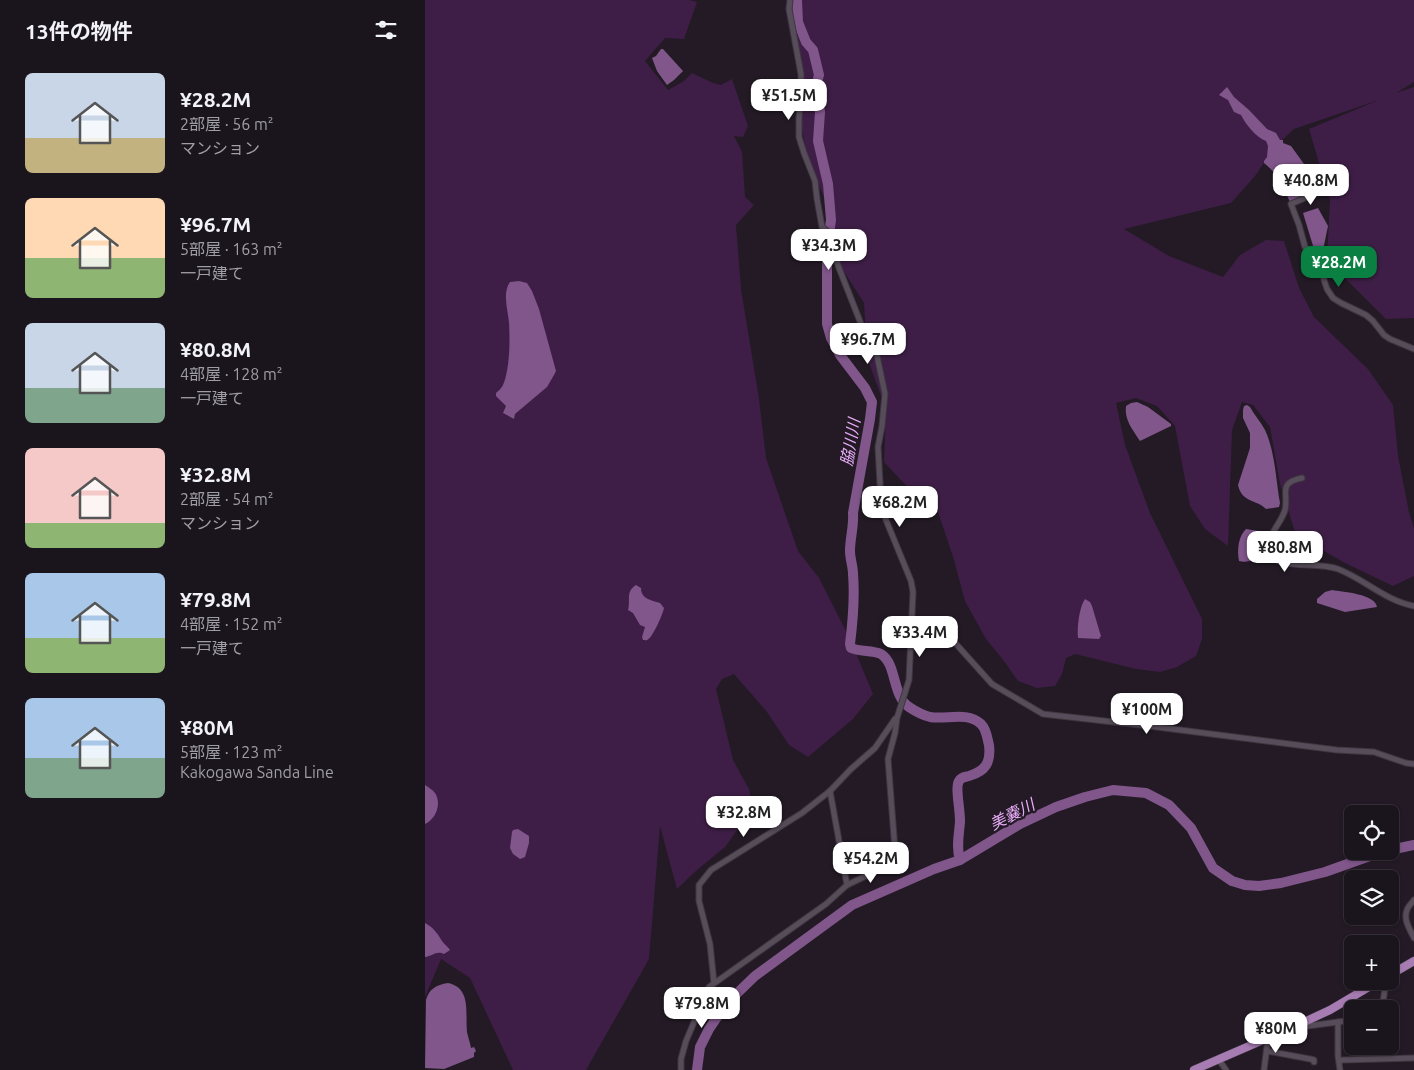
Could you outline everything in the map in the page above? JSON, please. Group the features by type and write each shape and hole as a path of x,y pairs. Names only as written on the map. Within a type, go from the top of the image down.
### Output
{"main road":[{"path":"1399,970 1414,961"},
{"path":"1194,1070 1302,1024 1364,990"}],"street":[{"path":"681,1070 681,1058 686,1040 709,987 826,904 847,885 893,862 895,850 889,759 897,718 910,670 913,592 911,581 881,501 878,446 885,394 876,351 863,329 827,231 822,227 815,181 799,137 801,74 789,9 790,0"},
{"path":"1323,190 1291,204 1305,247 1322,264 1327,289 1333,298 1366,315 1384,335 1414,349"},
{"path":"1302,478 1292,480 1287,484 1285,508 1271,535 1269,543 1272,557 1279,562 1338,569 1398,602 1414,606"},
{"path":"912,625 937,629 948,635 992,684 1043,714 1337,750 1374,752 1414,764"},
{"path":"714,983 710,944 699,901 699,885 711,870 802,814 830,791 851,768 875,748 897,718"},
{"path":"830,791 847,885"},
{"path":"1414,900 1407,910 1406,916 1414,938"},
{"path":"1302,1024 1308,1026 1344,1021"},
{"path":"1339,1022 1338,1056 1340,1070"},
{"path":"1264,1070 1268,1038"},
{"path":"1267,1051 1310,1059 1314,1060 1314,1062"},
{"path":"1339,1061 1414,1058"},
{"path":"1219,1060 1226,1070"}],"shaded area":[{"path":"425,0 689,0 697,2 684,39 665,38 645,61 668,90 684,81 692,73 721,85 732,79 748,126 743,137 734,136 742,152 745,197 754,205 736,225 741,289 759,399 766,458 798,551 819,578 851,641 873,694 853,719 808,757 789,745 767,712 734,674 722,679 716,689 733,760 749,789 753,808 725,847 677,889 660,826 649,959 586,1070 513,1070 470,978 441,959 425,997"},
{"path":"798,0 1414,0 1414,82 1396,93 1414,87 1414,318 1386,319 1327,260 1330,200 1309,129 1379,100 1294,129 1275,147 1255,176 1231,203 1124,229 1169,256 1223,277 1240,255 1266,240 1284,241 1299,288 1314,317 1368,369 1393,405 1398,456 1414,529 1414,576 1393,586 1345,563 1296,535 1280,484 1270,427 1253,405 1242,402 1232,430 1228,546 1205,529 1190,506 1175,426 1157,406 1136,398 1116,403 1125,445 1150,513 1202,619 1202,639 1196,656 1177,667 1160,672 1136,669 1075,654 1066,658 1062,674 1055,686 1037,688 1018,681 986,639 965,601 936,506 912,492 884,462 886,410 867,357 864,303 841,267 824,197 807,158 798,104"},
{"path":"661,49 683,71 667,85 657,71 652,58"},
{"path":"1227,87 1234,97 1267,129 1276,133 1280,140 1283,140 1283,143 1291,146 1312,175 1324,187 1290,202 1277,176 1264,163 1267,157 1268,146 1266,141 1252,130 1241,115 1234,112 1228,100 1219,95"},
{"path":"1318,208 1328,226 1322,255 1314,249 1303,213"},
{"path":"519,281 527,283 532,291 539,309 556,371 547,387 515,414 514,419 503,413 506,406 496,396 496,393 503,385 508,363 509,323 506,291 510,282"},
{"path":"1137,402 1148,407 1171,424 1171,426 1140,441 1126,416 1126,406"},
{"path":"1247,405 1262,424 1271,447 1280,503 1279,507 1266,509 1246,498 1238,485 1250,448 1250,433 1243,418 1244,406"},
{"path":"1246,529 1258,531 1259,546 1263,558 1239,561 1239,544 1241,536"},
{"path":"636,585 641,588 641,592 645,597 660,603 664,608 654,631 649,639 646,640 643,640 642,637 645,627 640,625 633,613 628,610 629,593"},
{"path":"1332,590 1365,596 1371,599 1377,607 1345,612 1317,603 1317,599 1325,592"},
{"path":"1085,599 1092,606 1101,636 1099,639 1078,638 1079,618"},
{"path":"425,785 435,793 438,806 435,815 425,824"},
{"path":"518,829 529,836 525,857 520,859 513,854 510,848 512,832"},
{"path":"425,923 435,931 450,950 444,954 437,953 425,957"},
{"path":"448,983 461,990 464,996 467,1032 471,1048 474,1047 476,1051 474,1057 444,1069 425,1068 426,1000 434,988"}],"waterway":[{"name":"脇川川","path":"797,0 798,22 806,42 813,50 819,75 817,82 820,112 818,141 828,184 831,220 829,234 825,240 827,257 827,324 831,338 840,355 865,388 872,402 853,513 850,551 854,600 850,644 851,648 881,654 886,659 890,665 900,695 911,708 930,717 969,718 981,724 985,729 989,745 988,761 980,771 963,777 958,785 960,822 958,846 960,860"},
{"name":"美嚢川","path":"697,1070 700,1047 709,1029 726,1004 755,976 852,905 934,869 960,860 1020,824 1056,807 1085,797 1113,790 1146,793 1169,805 1191,828 1213,868 1232,881 1245,885 1259,886 1281,883 1325,872 1359,860"},
{"name":"美嚢川","path":"1399,848 1414,845"}]}
